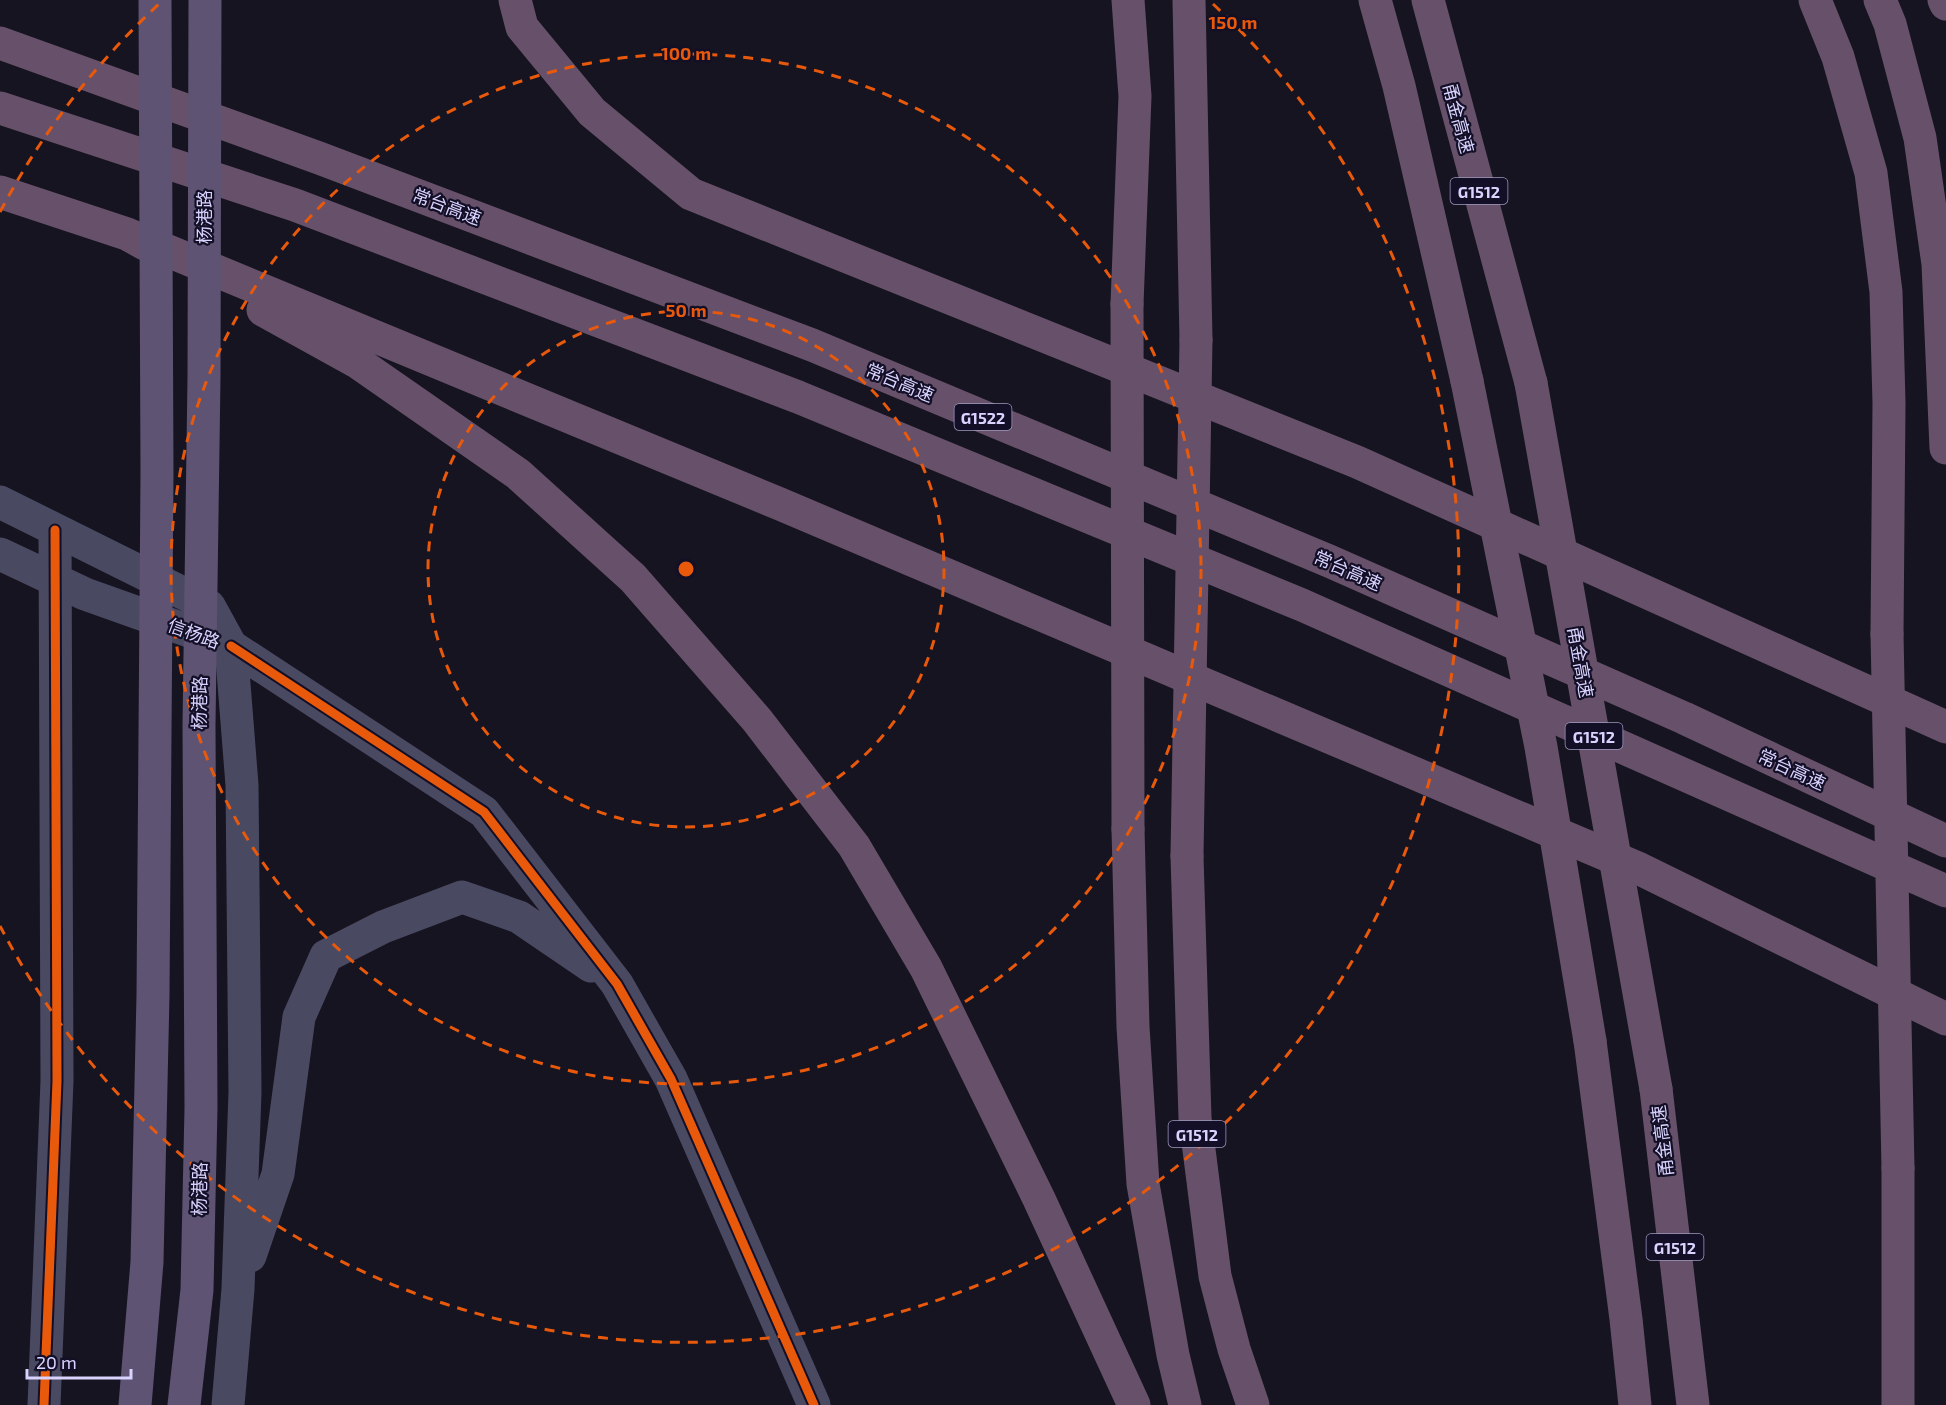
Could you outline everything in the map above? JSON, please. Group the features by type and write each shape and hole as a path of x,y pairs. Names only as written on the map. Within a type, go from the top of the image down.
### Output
{"highway":[{"path":"515,0 522,27 592,112 691,194 1357,462 1946,728"},
{"path":"1128,0 1135,96 1127,304 1128,829 1133,1027 1143,1184 1173,1355 1185,1405"},
{"name":"G1512","path":"1189,0 1196,340 1187,856 1195,1118 1215,1276 1234,1349 1253,1405"},
{"name":"G1512","path":"1375,0 1399,86 1467,381 1541,747 1590,1041 1635,1405"},
{"name":"甬金高速","path":"1428,0 1532,383 1656,1089 1693,1405"},
{"path":"1815,0 1838,57 1871,173 1886,292 1889,403 1887,634 1898,1168 1898,1405"},
{"path":"1880,0 1890,24 1920,138 1938,264 1946,448"},
{"name":"常台高速","path":"0,43 319,158 812,345 1329,561 1684,718 1946,841"},
{"path":"0,108 295,205 798,397 1302,605 1946,891"},
{"path":"0,192 127,234 780,504 1640,869 1946,1019"},
{"path":"127,234 357,362 518,474 633,578 757,720 854,846 926,968 1039,1199 1134,1405"}],"main road":[{"path":"135,1405 147,1262 153,995 157,473 155,0"},
{"name":"杨港路","path":"184,1405 197,1290 201,1108 199,725 204,377 205,0"}],"street":[{"name":"信杨路","path":"0,502 208,606 231,646"},
{"path":"44,1405 57,1081 55,530"},
{"name":"信杨路","path":"0,554 85,594 231,646"},
{"path":"231,646 484,813 617,984 671,1079 814,1405"},
{"path":"228,1405 238,1289 245,1092 242,785 231,646"},
{"path":"238,1289 278,1174 299,1017 326,956 383,927 462,897 519,917 617,984"}],"cycle path":[{"path":"44,1405 57,1081 55,530"},
{"path":"231,646 484,812 617,984 671,1079 814,1405"}]}
